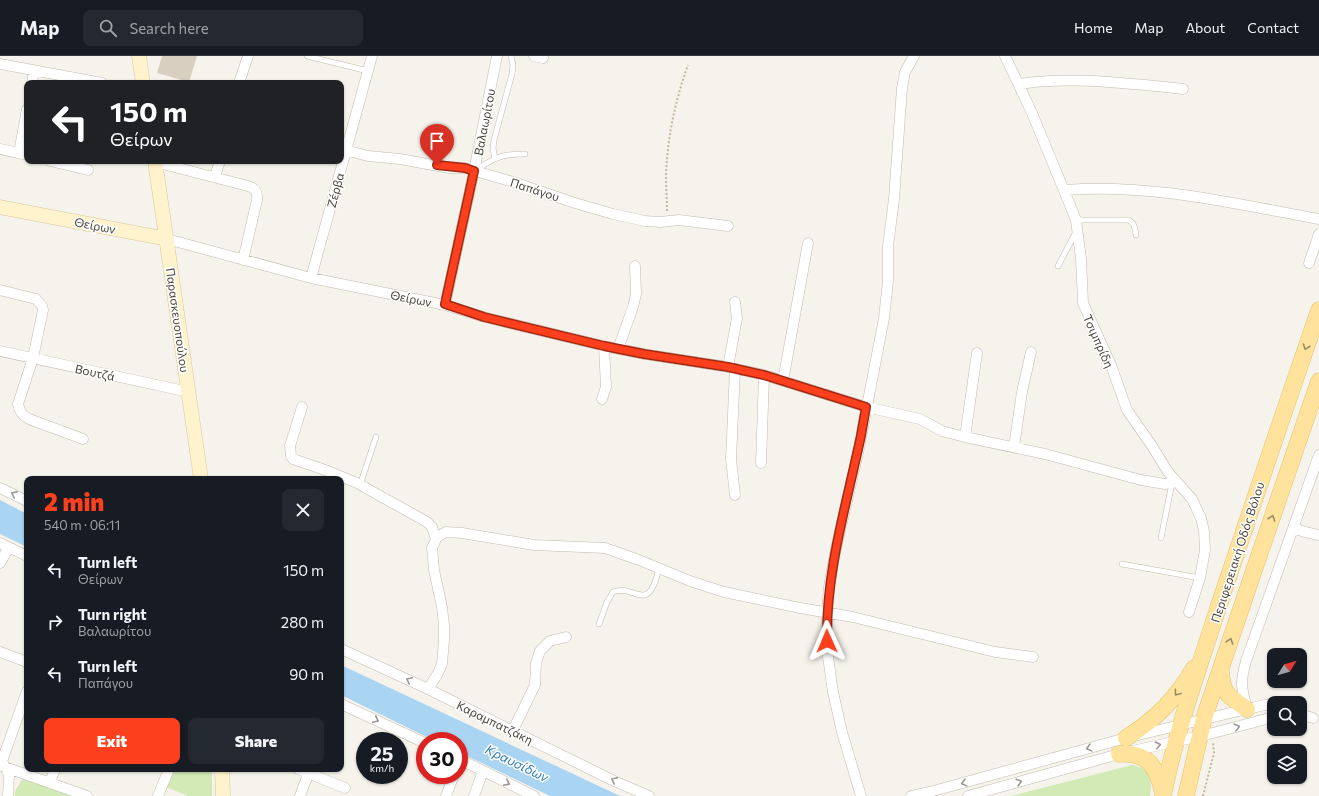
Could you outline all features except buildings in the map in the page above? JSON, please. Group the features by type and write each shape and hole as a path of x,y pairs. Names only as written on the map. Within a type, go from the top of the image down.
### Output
{"main road":[{"name":"Περιφερειακή Οδός Βόλου","path":"1163,795 1176,741 1205,648 1319,310"},
{"name":"Περιφερειακή Οδός Βόλου","path":"1186,796 1204,735 1204,718 1319,381"},
{"path":"1126,738 1145,726 1172,700 1205,648"},
{"path":"1221,667 1222,683 1225,690 1233,700 1247,709"},
{"path":"1119,754 1130,753 1152,765 1157,773 1163,795"}],"street":[{"path":"139,56 143,80"},
{"path":"241,80 248,56"},
{"name":"Ζέρβα","path":"344,150 372,56"},
{"name":"Βαλαωρίτου","path":"445,304 497,56"},
{"path":"861,796 842,732 833,692 828,657 827,613 829,587 835,553 858,453 886,303 889,241 894,199 902,88 905,72 914,56"},
{"name":"Τσιμπρίδη","path":"1005,56 1020,84 1065,190 1077,225 1085,308 1102,343 1116,377 1127,410 1174,482 1192,499 1202,524 1206,550 1200,578 1189,612"},
{"path":"0,64 85,80"},
{"path":"32,80 34,71"},
{"path":"1020,84 1044,80 1060,80 1154,85 1183,89"},
{"path":"0,149 23,154 24,143"},
{"name":"Παπάγου","path":"344,150 368,156 400,159 450,168 465,168 613,214 645,221 660,222 679,220 728,226"},
{"path":"63,164 88,170"},
{"name":"Παρασκευοπούλου","path":"155,164 201,476"},
{"path":"167,164 252,187 256,190 257,200 242,260"},
{"path":"214,176 219,164"},
{"name":"Ζέρβα","path":"311,278 340,164"},
{"path":"1065,190 1094,188 1165,192 1319,219"},
{"name":"Θείρων","path":"0,207 166,239 311,278 445,304 484,317 604,346 764,375 866,407 920,419 942,431 965,438 1073,460 1141,480 1165,484 1174,482"},
{"path":"1309,263 1319,234"},
{"path":"783,381 808,243"},
{"path":"618,349 634,307 636,294 635,266"},
{"path":"0,290 36,299 42,306 43,310 33,358 18,404 22,415 83,439"},
{"path":"734,302 737,318 731,368 731,459 735,495"},
{"path":"602,399 606,387 604,346"},
{"name":"Βουτζά","path":"0,351 189,392"},
{"path":"1014,447 1022,392 1030,352"},
{"path":"965,438 977,353"},
{"path":"761,463 764,375"},
{"path":"302,407 289,453 293,459 339,476"},
{"path":"1247,709 1241,688 1242,675 1319,455"},
{"path":"344,478 360,485 427,522 432,527 436,539"},
{"path":"0,488 24,500"},
{"path":"1294,528 1319,535"},
{"path":"428,689 442,664 444,653 442,606 434,570 432,548 436,539 442,533 454,532 534,545 605,548 707,587 800,608 853,617 995,652 1033,657"},
{"path":"0,563 5,545 24,554"},
{"path":"513,730 535,685 536,663 540,651 550,641 566,637"},
{"name":"Καραμπατζάκη","path":"344,650 513,730 612,780 649,796"},
{"path":"0,652 24,661"},
{"path":"8,796 9,775 2,766 2,761 24,700"},
{"path":"344,705 416,739"},
{"path":"911,796 1204,718 1267,705"},
{"path":"1307,716 1313,718"},
{"path":"968,796 1119,754 1267,719"},
{"path":"468,764 534,796"},
{"path":"2,766 87,796"},
{"path":"474,796 484,771"},
{"path":"50,782 54,772"},
{"path":"158,796 168,772"},
{"path":"222,772 223,796"},
{"path":"300,796 309,772"},
{"path":"311,772 345,788"},
{"path":"446,796 451,784"}],"lane":[{"path":"307,56 368,71"},
{"name":"Βαλαωρίτου","path":"495,159 493,148 494,140 512,74 513,65 511,56"},
{"path":"474,171 507,154 525,154"},
{"path":"1058,266 1077,225 1129,220 1135,226 1136,235"},
{"path":"360,485 376,437"},
{"path":"1162,538 1174,482"},
{"path":"1122,564 1200,578"},
{"path":"598,624 613,592 620,590 644,596 648,593 656,581 659,568"}],"path":[{"path":"668,221 666,179 667,158 675,107 680,86 688,65"},
{"path":"1203,796 1214,753 1214,744 1204,735"}],"green space":[{"path":"1132,765 1143,769 1149,776 1151,785 1150,796 1011,796"},
{"path":"172,772 212,772 212,796 188,796 166,787"},
{"path":"23,778 71,796 15,796 15,791"}],"water":[{"path":"0,500 24,512 24,546 0,534"},
{"name":"Κραυσίδων","path":"344,666 620,796 550,796 468,756 468,732 417,732 344,696"}],"route":[{"path":"437,165 450,168 465,168 474,171 445,304 513,325 604,346 644,354 728,367 764,375 866,407 858,453 842,518 829,587 827,641"}]}
